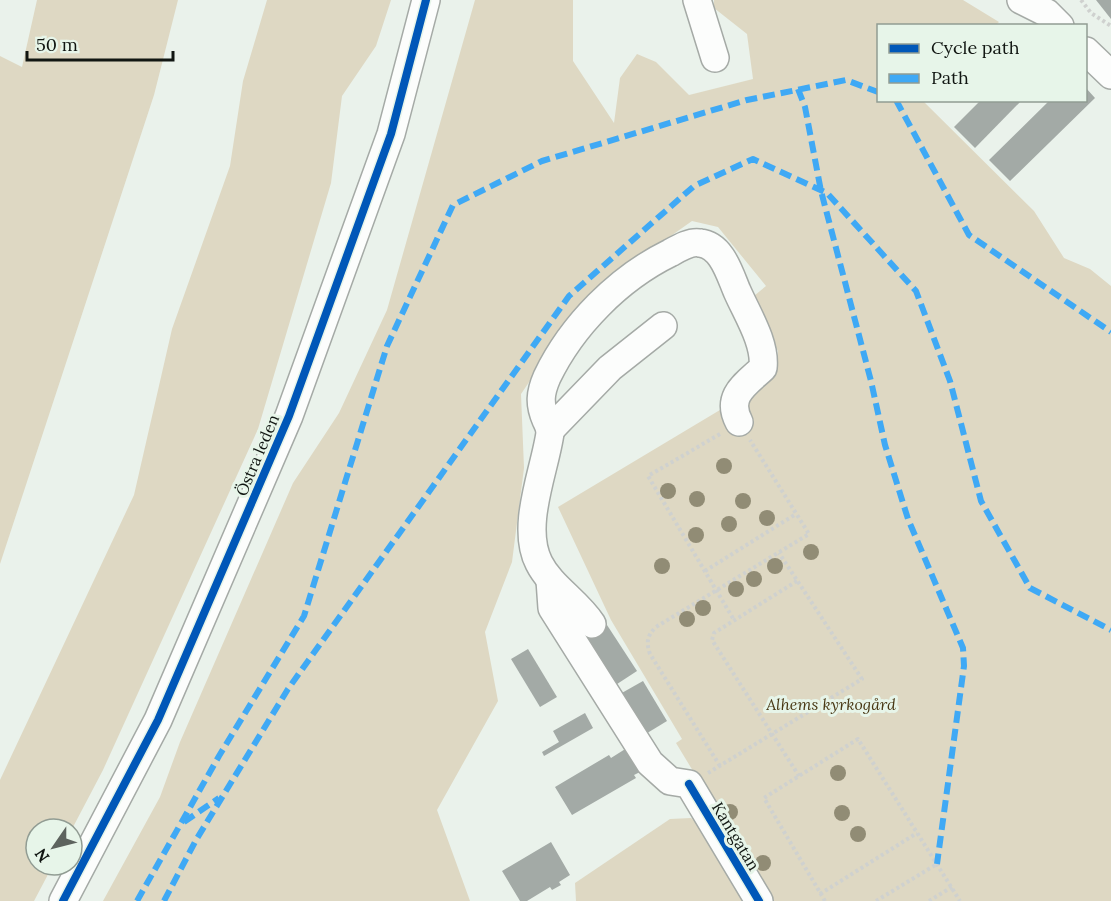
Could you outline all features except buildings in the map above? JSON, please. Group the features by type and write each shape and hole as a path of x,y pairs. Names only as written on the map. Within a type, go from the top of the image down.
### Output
{"street":[{"name":"Östra leden","path":"63,901 158,720 289,416 391,134 426,0"},
{"path":"696,0 715,58"},
{"path":"1022,0 1047,12 1058,24"},
{"path":"1087,52 1111,75"},
{"path":"550,430 542,411 540,397 559,354 577,331 617,288 633,276 668,254 701,242 712,248 727,268 764,359 762,368 744,383 737,394 734,404 739,422"},
{"path":"592,624 585,613 550,580 538,561 534,522 542,462 550,430 610,369 663,326"},
{"path":"550,580 549,596 552,608 650,763 670,781 689,784"},
{"name":"Kantgatan","path":"689,784 759,901"}],"path":[{"path":"1080,0 1091,13 1111,26"},
{"path":"720,765 650,654 647,644 649,634 656,627 717,590 779,553 809,534 739,422 648,476 717,590 734,620"},
{"path":"705,571 796,514"},
{"path":"689,784 862,679 779,553"},
{"path":"797,581 714,633 712,640 799,776"},
{"path":"825,901 764,798 858,740 960,901"},
{"path":"820,894 917,833"},
{"path":"876,901 937,864"},
{"path":"929,901 952,887"}],"green space":[{"path":"37,0 178,0 154,95 0,564 0,56 22,67"},
{"path":"267,0 391,0 376,46 342,96 331,183 258,429 103,770 78,817 24,817 24,877 47,877 34,901 0,901 0,780 134,495 172,329 230,166 243,81"},
{"name":"Alhems kyrkogård","path":"475,0 573,0 573,61 614,123 620,78 637,54 656,62 689,95 753,79 747,34 714,8 714,0 963,0 999,22 997,24 877,24 877,102 924,102 1034,211 1064,258 1090,269 1111,286 1111,901 772,901 676,743 682,739 611,620 558,507 745,395 775,373 778,351 749,300 766,286 718,227 692,221 610,279 561,335 521,394 524,468 512,562 485,632 498,701 437,810 470,901 103,901 160,797 180,742 293,483 339,413 387,310"},
{"path":"691,818 704,829 744,901 576,901 575,883 670,819"}],"marked path":[{"path":"137,901 219,756 304,616 387,346 453,205 542,161 747,100 846,80 877,92"},
{"path":"798,89 805,107 821,191 871,381 885,445 908,519 963,648 964,666 937,864"},
{"path":"897,102 969,235 1111,332"},
{"path":"164,901 196,840 288,689 569,296 694,186 753,159 827,193 916,291 950,381 981,501 1030,588 1111,630"},
{"path":"184,822 219,798"}],"cycle path":[{"path":"63,901 158,720 289,416 391,134 426,0"},
{"path":"689,784 759,901"}]}
